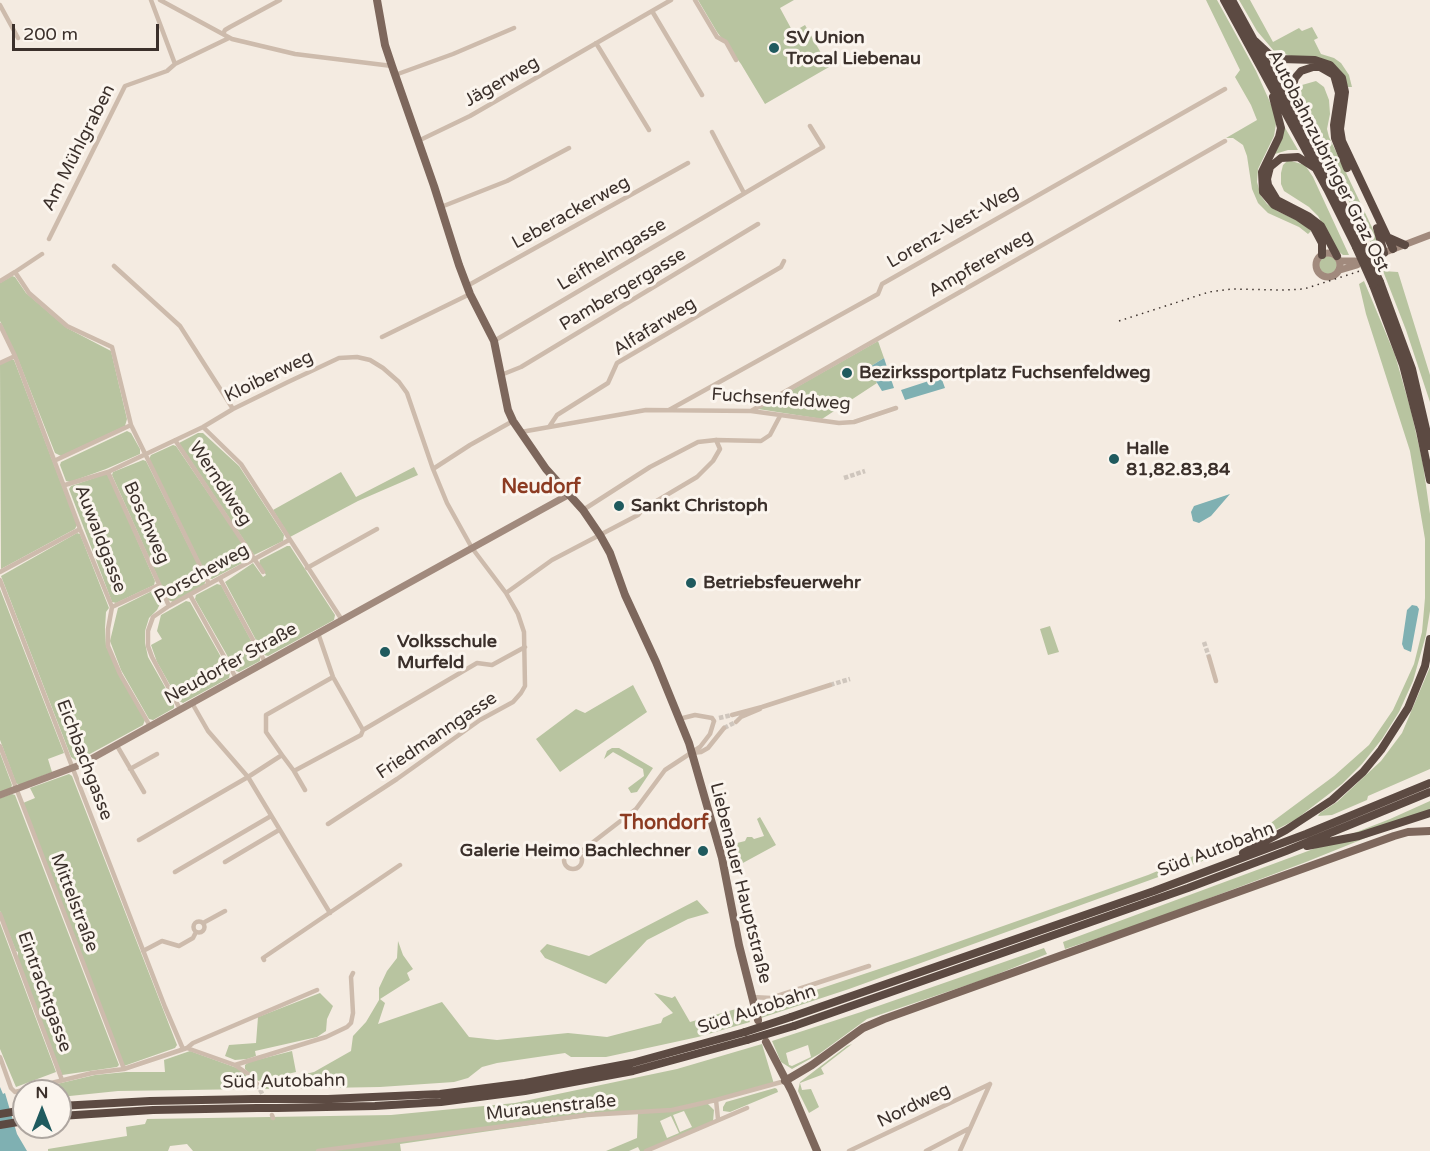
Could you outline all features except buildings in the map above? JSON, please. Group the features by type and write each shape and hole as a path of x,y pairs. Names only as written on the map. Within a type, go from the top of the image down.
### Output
{"highway":[{"name":"Autobahnzubringer Graz Ost","path":"1224,0 1360,246"},
{"name":"Autobahnzubringer Graz Ost","path":"1232,0 1295,115 1377,284 1412,369 1430,446"},
{"path":"1255,41 1269,54 1281,59 1315,60 1330,65 1342,78 1345,92 1340,129 1342,141 1393,249"},
{"path":"1295,115 1292,89 1297,74 1313,67 1325,69 1334,75 1339,93 1334,125 1336,143 1379,231 1380,254"},
{"path":"1269,83 1281,128 1279,137 1263,168 1261,177 1263,192 1274,205 1314,228 1322,243 1322,255"},
{"path":"1316,169 1298,157 1281,158 1270,167 1268,185 1277,200 1308,216 1321,226 1338,258"},
{"path":"1387,237 1405,244"},
{"name":"Autobahnzubringer Graz Ost","path":"1377,284 1403,365 1430,480"},
{"path":"1412,369 1430,416"},
{"path":"1225,865 1237,855 1286,830 1332,800 1363,772 1381,750 1408,708 1425,666 1430,639"},
{"name":"Süd Autobahn","path":"792,1022 1225,865 1430,783"},
{"name":"Süd Autobahn","path":"72,1105 150,1101 255,1104 274,1110 525,1083 632,1063 746,1036 792,1022 1111,916 1286,850 1430,792"},
{"path":"1286,850 1359,836 1430,813"},
{"name":"Süd Autobahn","path":"72,1115 255,1104"}],"main road":[{"name":"Liebenauer Hauptstraße","path":"377,0 392,66 467,286 494,341 507,405 513,421 546,469 583,510 600,535 680,719 722,858 739,945 758,1020"},
{"path":"785,1081 812,1065 863,1028 884,1019 1394,836 1408,832 1430,831"},
{"path":"766,1042 805,1121 817,1151"}],"street":[{"path":"152,0 175,64"},
{"path":"160,0 230,38 259,47 295,54 392,66"},
{"path":"224,34 225,30 280,0"},
{"name":"Jägerweg","path":"418,141 470,116 671,0"},
{"path":"695,0 717,37 726,42 736,60"},
{"path":"0,5 18,38"},
{"path":"652,11 702,95"},
{"path":"395,75 514,28"},
{"name":"Am Mühlgraben","path":"49,239 125,86 167,70 230,38"},
{"path":"596,43 649,130"},
{"name":"Lorenz-Vest-Weg","path":"669,410 878,294 882,284 1225,89"},
{"name":"Leifhelmgasse","path":"494,341 823,147 810,126"},
{"path":"712,132 744,193"},
{"name":"Ampfererweg","path":"751,411 1224,141"},
{"path":"441,207 507,180 569,148"},
{"name":"Leberackerweg","path":"467,286 688,163"},
{"name":"Pambergergasse","path":"501,375 521,367 758,224"},
{"path":"1380,254 1428,236"},
{"path":"0,281 42,254"},
{"path":"1331,254 1338,258 1356,263 1327,278 1318,272 1316,265 1322,255 1331,254"},
{"path":"1338,258 1340,270"},
{"name":"Alfafarweg","path":"549,427 557,415 608,383 617,363 781,267 784,261"},
{"path":"114,266 180,326 233,409"},
{"path":"15,272 29,293 67,326 112,347 131,425 209,584"},
{"path":"382,337 470,294"},
{"name":"Auwaldgasse","path":"0,325 15,356 112,607 108,646 120,674 150,726"},
{"path":"0,363 15,356"},
{"name":"Kloiberweg","path":"64,485 108,471 145,454 339,358 357,357 370,360 383,368 406,391 433,469"},
{"name":"Fuchsenfeldweg","path":"521,432 646,410 751,411 839,423 854,422 896,408"},
{"path":"583,510 650,467 698,442 760,441 770,435 780,416"},
{"path":"294,771 362,735 363,730 477,663 492,665 525,647 524,632 518,614 506,592 472,548 447,503 433,469 513,421"},
{"path":"56,460 131,425"},
{"path":"203,427 241,464 342,620"},
{"name":"Werndlweg","path":"175,440 263,572"},
{"path":"716,440 720,449"},
{"path":"506,592 525,581 552,560 638,515 697,477 713,461 720,449 731,441"},
{"name":"Boschweg","path":"108,471 169,606"},
{"path":"472,548 568,495"},
{"path":"0,572 80,529"},
{"path":"307,568 377,529"},
{"name":"Porscheweg","path":"180,709 148,646 148,631 153,617 289,540"},
{"name":"Neudorfer Straße","path":"0,795 73,768 472,548"},
{"path":"220,579 265,662"},
{"name":"Eichbachgasse","path":"0,580 143,951 185,1048"},
{"name":"Boschweg","path":"112,607 159,585"},
{"path":"190,595 236,678"},
{"path":"318,633 333,677 363,730"},
{"name":"Friedmanngasse","path":"328,824 398,779 480,720 513,702 525,686 525,647"},
{"path":"1209,657 1216,681"},
{"path":"304,790 294,771 266,732 266,715 333,677"},
{"path":"732,714 762,707 830,685"},
{"path":"192,703 208,731 248,777 330,913"},
{"path":"736,722 762,707"},
{"path":"579,853 634,810 663,772 706,741 717,720 694,715 680,719"},
{"path":"692,753 708,748 724,728"},
{"path":"116,744 144,792"},
{"name":"Mittelstraße","path":"0,746 124,1070"},
{"path":"130,769 157,754"},
{"path":"140,840 282,755"},
{"path":"175,872 271,816"},
{"path":"225,862 279,830"},
{"path":"264,960 263,958 400,865"},
{"path":"143,951 162,941 179,946 193,938 196,932 195,924 203,923 225,911"},
{"name":"Eintrachtgasse","path":"0,914 62,1079"},
{"path":"752,997 771,998 869,966"},
{"path":"235,1065 326,1037 347,1027 351,1023 353,1013 351,977 353,972"},
{"path":"66,1079 93,1073 124,1070 185,1048 318,990"},
{"path":"185,1048 235,1065 257,1084"},
{"path":"0,1058 12,1089"},
{"name":"Murauenstraße","path":"318,1151 587,1115 672,1110 785,1081"},
{"name":"Nordweg","path":"849,1151 990,1084 968,1129"},
{"path":"716,1100 718,1119"},
{"path":"646,1151 747,1108"},
{"path":"926,1151 968,1129"},
{"path":"960,1151 968,1129"}],"green space":[{"name":"SV Union Trocal Liebenau","path":"698,0 794,0 780,8 793,32 805,25 829,67 765,104"},
{"path":"1206,0 1217,0 1256,71 1274,111 1276,124 1274,136 1258,169 1257,182 1261,196 1277,211 1303,223 1311,231 1308,234 1299,227 1268,213 1258,203 1252,189 1243,145 1233,138 1226,138 1257,120 1235,77 1240,70"},
{"path":"1239,0 1250,0 1273,42 1299,28 1302,31 1312,27 1318,38 1314,40 1321,54 1341,63 1349,75 1352,87 1348,87 1340,70 1274,51 1257,31"},
{"path":"1316,81 1324,87 1329,100 1330,114 1327,129 1329,137 1378,240 1377,245 1373,247 1297,103 1302,85"},
{"path":"1284,126 1298,150 1275,154 1282,138"},
{"path":"1288,160 1305,165 1313,177 1349,255 1343,255 1337,250 1318,216 1309,207 1284,191 1281,184 1281,173 1283,165"},
{"path":"1328,256 1334,259 1337,265 1334,271 1328,274 1322,271 1319,265 1322,259"},
{"path":"1383,271 1398,272 1430,375 1430,402 1406,330"},
{"path":"12,276 26,293 67,328 111,351 127,419 125,426 61,456 55,453 18,359 0,321 0,283"},
{"path":"1364,281 1395,355 1423,464 1430,514 1430,611 1413,681 1399,712 1382,739 1362,764 1342,784 1295,820 1244,846 849,989 761,1018 759,1009 1148,875 1268,825 1334,776 1369,745 1393,710 1414,664 1422,632 1425,598 1425,539 1410,451 1366,314 1359,284"},
{"path":"878,341 884,358 868,368 877,383 822,419 758,409"},
{"path":"14,360 77,525 75,529 1,569 0,364"},
{"path":"127,431 131,433 140,449 140,454 106,469 70,482 66,481 61,462"},
{"path":"198,433 203,433 239,466 284,535 283,541 254,555 179,443"},
{"path":"173,445 176,446 251,556 250,559 212,579 208,578 149,459 151,455"},
{"path":"143,460 146,461 206,581 204,585 173,602 168,600 112,475 113,472"},
{"path":"414,467 418,475 358,501 290,537 273,510 341,472 356,497"},
{"path":"106,474 109,476 155,581 154,585 116,603 112,602 69,489 71,486"},
{"path":"77,533 80,534 109,608 106,612 106,646 145,720 143,725 77,761 71,757 1,576"},
{"path":"290,546 335,615 334,620 268,656 264,655 225,582 253,563 263,577 266,575 259,564 260,560"},
{"path":"217,584 221,585 260,657 260,661 239,672 236,671 195,599 196,595"},
{"path":"0,589 64,753 48,759 52,772 19,785 16,783 0,740"},
{"path":"160,589 163,598 157,610 149,618 145,631 145,643 148,657 174,703 174,708 153,720 149,719 121,670 110,641 118,608"},
{"path":"186,601 190,602 230,673 229,678 183,703 179,701 157,662 151,645 162,639 157,631 161,615"},
{"path":"1050,626 1059,652 1048,655 1040,629"},
{"path":"1430,667 1430,769 1368,796 1367,800 1332,815 1318,816 1337,802 1381,761 1402,733"},
{"path":"633,685 647,712 560,772 536,739 576,709 585,713"},
{"path":"619,748 653,768 637,792 631,793 628,788 644,776 643,769 613,752 604,759 607,751"},
{"path":"0,753 12,785 11,788 0,792"},
{"path":"69,774 72,776 177,1045 175,1048 124,1066 23,803 35,798 30,788"},
{"path":"15,795 119,1065 117,1067 62,1075 52,1050 18,958 18,952 0,911 0,798"},
{"path":"1430,801 1430,812 1306,862 1135,926 1065,949 1063,942 1308,851"},
{"path":"760,817 776,845 730,870 725,846 745,841 747,837 754,839 764,836 757,819"},
{"path":"697,900 709,913 688,919 647,940 606,984 545,958 540,951 547,944 589,956"},
{"path":"0,923 56,1072 37,1079 13,1079 0,1049"},
{"path":"398,941 403,955 413,969 407,973 410,980 380,999 385,1003 378,1024 442,1002 469,1037 497,1040 568,1033 607,1037 661,1023 663,1018 673,1013 654,993 672,998 675,996 690,1022 743,1007 750,1022 698,1037 606,1057 571,1057 565,1053 497,1063 482,1067 468,1078 454,1082 380,1087 264,1089 262,1084 314,1072 351,1051 353,1036 366,1022 379,1000 379,988 387,971 397,958"},
{"path":"1044,948 1047,954 988,978 867,1019 819,1054 792,1069 781,1062 772,1041","holes":["808,1045 811,1057 792,1066 789,1065 786,1053"]},
{"path":"320,993 333,1006 327,1019 326,1031 317,1037 255,1051 256,1056 247,1059 235,1060 225,1056 229,1045 256,1043 258,1017"},
{"path":"762,1044 774,1084 707,1103 714,1110 713,1122 646,1151 640,1151 638,1147 629,1151 606,1151 637,1138 638,1113 607,1114 400,1144 401,1151 193,1151 187,1144 170,1146 168,1151 48,1151 48,1149 127,1136 126,1127 145,1124 147,1119 391,1115 515,1103 677,1069","holes":["684,1111 692,1127 680,1132 673,1115","671,1116 679,1133 667,1138 660,1121"]},
{"path":"852,1044 821,1068 824,1074 800,1083 802,1090 811,1089 819,1107 809,1113 798,1091 800,1082"},
{"path":"190,1051 237,1068 245,1074 255,1089 118,1091 72,1096 72,1080 95,1075 126,1072 165,1072 164,1060"},
{"path":"292,1051 296,1072 258,1081 245,1069 245,1065 249,1062"},
{"path":"775,1088 778,1092 730,1112 723,1111 726,1102"}],"water":[{"path":"884,358 894,388 882,391 868,368"},
{"path":"941,377 945,388 905,400 901,390"},
{"path":"1230,494 1211,516 1199,523 1193,521 1191,512 1194,506"},
{"path":"1412,605 1419,609 1411,652 1404,649 1402,644 1407,610"},
{"path":"0,1087 3,1094 5,1093 12,1117 12,1139 20,1139 27,1151 0,1151"}],"tunnel":[{"path":"844,478 865,471"},
{"path":"1204,642 1209,657"},
{"path":"830,685 850,679"},
{"path":"719,718 732,715"},
{"path":"724,728 736,722"},
{"path":"257,1084 265,1099"}],"railway":[{"path":"1119,321 1209,292 1232,289 1304,289 1360,271"}],"place":[{"name":"SV Union Trocal Liebenau","path":"774,48"},
{"name":"Bezirkssportplatz Fuchsenfeldweg","path":"847,373"},
{"name":"Halle 81,82.83,84","path":"1114,459"},
{"name":"Sankt Christoph","path":"619,506"},
{"name":"Betriebsfeuerwehr","path":"691,583"},
{"name":"Volksschule Murfeld","path":"385,652"},
{"name":"Galerie Heimo Bachlechner","path":"703,851"}],"district":[{"name":"Neudorf","path":"541,488"},
{"name":"Thondorf","path":"664,824"}]}
